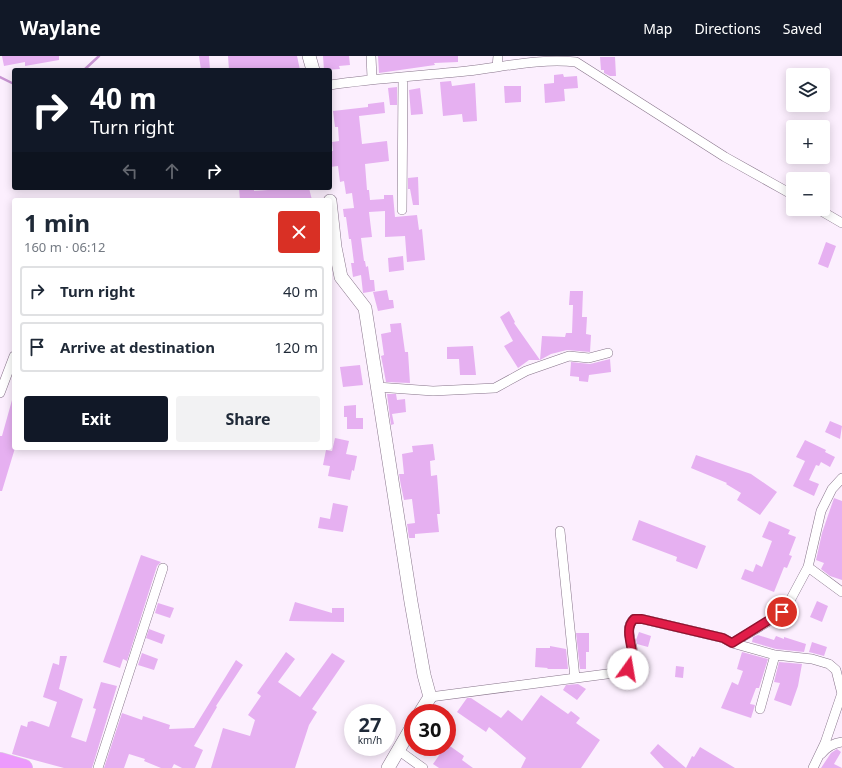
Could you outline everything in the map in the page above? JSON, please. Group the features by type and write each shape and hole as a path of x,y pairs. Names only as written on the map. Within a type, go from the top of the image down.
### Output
{"highway":[{"path":"0,761 24,768"}],"street":[{"path":"309,56 312,68"},
{"path":"371,56 372,78"},
{"path":"497,67 498,56"},
{"path":"332,85 372,78 403,78 535,62 576,59 725,157 786,191"},
{"path":"402,210 403,78"},
{"path":"830,216 842,222"},
{"path":"332,238 343,281 365,308 424,675 430,697 426,704"},
{"path":"377,387 433,391 495,388 526,371 569,356 588,358 608,353"},
{"path":"0,393 12,361"},
{"path":"732,643 782,612 808,567 821,511 832,489 842,478"},
{"path":"560,531 575,678"},
{"path":"808,567 842,592"},
{"path":"98,768 164,568"},
{"path":"430,697 622,672 630,666 634,657 630,637 630,626 634,619 649,621 723,638 732,643 775,654 812,659 829,664 836,670 842,694 824,743 814,765"},
{"path":"760,709 775,654"},
{"path":"388,768 404,740"},
{"path":"814,765 824,750 836,743 842,742"},
{"path":"398,750 424,768"}],"building":[{"path":"2,56 59,56 59,60 25,66 25,62 4,66"},
{"path":"199,56 209,56 210,68 201,68"},
{"path":"228,56 297,56 300,68 229,68"},
{"path":"323,56 349,56 350,65 339,66 340,69 324,68"},
{"path":"378,56 458,56 458,62 434,63 435,65 379,73"},
{"path":"600,57 615,57 616,76 610,76 604,73 604,70 601,70"},
{"path":"563,74 564,77 577,76 578,88 564,89 565,101 545,103 544,84 554,83 554,75"},
{"path":"451,81 452,86 475,83 477,121 463,122 462,114 443,116 440,82"},
{"path":"504,86 521,86 521,102 505,103"},
{"path":"397,87 397,105 390,105 388,88"},
{"path":"420,88 423,114 411,115 409,90"},
{"path":"384,102 385,113 359,116 362,144 387,141 389,161 365,164 367,190 369,190 370,200 384,199 384,195 393,195 395,217 417,215 419,230 422,229 425,260 407,262 405,236 385,237 385,211 369,212 372,237 361,238 364,261 366,267 368,266 370,280 374,280 375,291 363,293 361,275 353,277 351,263 354,263 351,239 349,239 346,217 344,217 343,209 354,208 352,193 346,194 344,181 340,182 338,166 332,167 332,142 339,141 338,127 335,127 333,111 368,107 368,104"},
{"path":"418,177 419,205 413,205 410,189 408,189 408,178"},
{"path":"239,190 310,190 312,198 240,198"},
{"path":"826,242 836,246 828,268 818,264"},
{"path":"403,256 404,270 389,272 388,258"},
{"path":"387,290 389,300 393,300 394,308 378,311 373,292"},
{"path":"570,291 583,291 582,317 587,317 586,334 591,335 590,352 567,350 551,354 540,360 542,336 565,337 566,333 572,333 573,305 569,305"},
{"path":"509,311 515,322 514,323 540,360 529,360 518,368 504,346 513,341 500,317"},
{"path":"401,323 405,352 408,352 410,383 386,382 381,356 384,355 381,334 391,332 390,324"},
{"path":"473,346 476,375 460,375 459,359 447,359 447,347"},
{"path":"610,359 611,372 589,375 588,382 579,381 579,377 570,376 571,362 590,364"},
{"path":"360,365 363,385 343,387 340,367"},
{"path":"387,394 396,394 397,400 405,399 406,412 392,414 394,424 391,425"},
{"path":"12,400 12,450 14,450 2,491 0,491 0,436 2,436"},
{"path":"356,405 356,418 363,418 363,429 347,429 347,417 344,417 344,406"},
{"path":"830,421 842,426 840,439 825,432"},
{"path":"335,438 349,441 346,454 357,456 354,471 352,470 350,480 328,476 330,466 323,465 326,450 332,451"},
{"path":"805,440 826,450 825,452 835,457 830,467 821,462 819,466 816,465 809,480 819,484 814,496 793,486 805,461 796,457"},
{"path":"433,444 435,460 430,461 431,476 437,475 440,514 437,514 439,532 415,534 415,538 409,538 407,524 415,523 412,499 404,500 401,486 399,474 404,474 402,454 413,452 412,446"},
{"path":"696,455 751,474 777,492 760,515 737,500 741,493 726,484 727,483 691,468"},
{"path":"834,498 842,501 842,580 830,576 821,569 824,563 816,560 822,533"},
{"path":"333,503 348,506 343,532 318,528 320,517 330,519"},
{"path":"639,520 706,546 697,569 676,561 677,557 632,540"},
{"path":"769,521 790,530 788,534 796,537 789,555 792,556 787,568 784,567 774,592 741,579 745,569 753,572 756,564 762,567 772,541 762,537"},
{"path":"141,555 161,562 157,566 127,661 123,659 120,668 103,662"},
{"path":"817,601 828,606 822,622 810,617"},
{"path":"295,602 332,613 332,608 344,608 344,622 289,621"},
{"path":"158,603 174,608 170,618 155,613"},
{"path":"149,629 165,635 162,644 146,638"},
{"path":"639,632 651,636 648,647 637,644 636,640"},
{"path":"576,633 589,633 589,652 586,652 586,669 580,669"},
{"path":"758,635 774,640 776,636 784,639 784,637 806,644 804,652 776,649 752,642 753,637"},
{"path":"812,642 827,647 824,656 809,652"},
{"path":"550,646 566,649 568,669 547,669 548,668 535,667 536,648 550,648"},
{"path":"286,652 295,659 278,682 300,697 332,653 345,661 312,709 317,712 309,725 295,768 211,768 223,728 250,736 255,720 248,715 261,696 257,693"},
{"path":"742,652 768,659 759,688 756,688 750,704 755,705 751,718 721,708 732,682 738,685 743,671 737,669"},
{"path":"142,653 158,659 154,670 138,665"},
{"path":"60,656 67,656 59,689 83,699 71,737 86,742 96,709 93,708 101,682 117,686 92,768 64,768 12,754 21,725 27,727 28,722 32,721 49,727 57,702 43,697 53,663 59,665"},
{"path":"236,660 243,665 216,706 217,707 194,746 203,750 195,768 182,768 174,764 172,768 161,768 144,761 145,759 129,754 124,768 104,768 122,713 142,720 143,716 170,725 169,729 194,728"},
{"path":"779,662 802,664 798,686 791,706 774,700 780,683 774,682"},
{"path":"676,666 684,667 683,678 675,677"},
{"path":"578,684 586,689 577,700 563,690 566,685"},
{"path":"541,695 568,714 571,711 580,718 576,723 600,740 581,768 521,768 526,758 489,727 486,732 457,712 467,698 471,698 501,718 508,710 522,721"},
{"path":"658,744 686,768 664,768 650,753"},
{"path":"700,747 735,768 686,768 692,756 694,757"},
{"path":"837,749 841,752 834,764 842,768 821,768 831,753"},
{"path":"456,750 464,756 462,760 473,768 439,768 433,764 439,756 456,756"}],"waterway":[{"path":"86,68 99,56"},
{"path":"0,77 12,83"}],"route":[{"path":"628,669 634,657 630,637 630,626 634,619 642,619 723,638 732,643 782,612"}]}
